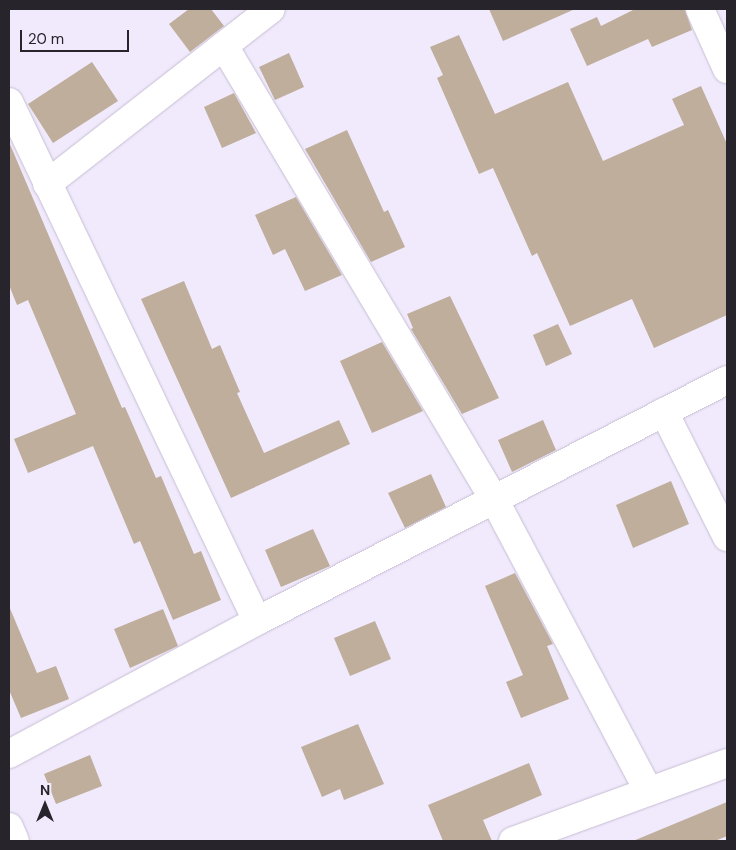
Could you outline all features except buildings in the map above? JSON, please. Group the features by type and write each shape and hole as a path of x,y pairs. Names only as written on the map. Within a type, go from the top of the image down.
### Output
{"street":[{"path":"47,184 272,9"},
{"path":"700,9 727,69"},
{"path":"224,46 495,501 648,790"},
{"path":"9,102 258,621"},
{"path":"9,754 258,621 495,501 727,380"},
{"path":"664,412 727,537"},
{"path":"513,841 727,762"},
{"path":"9,827 15,841"}]}
